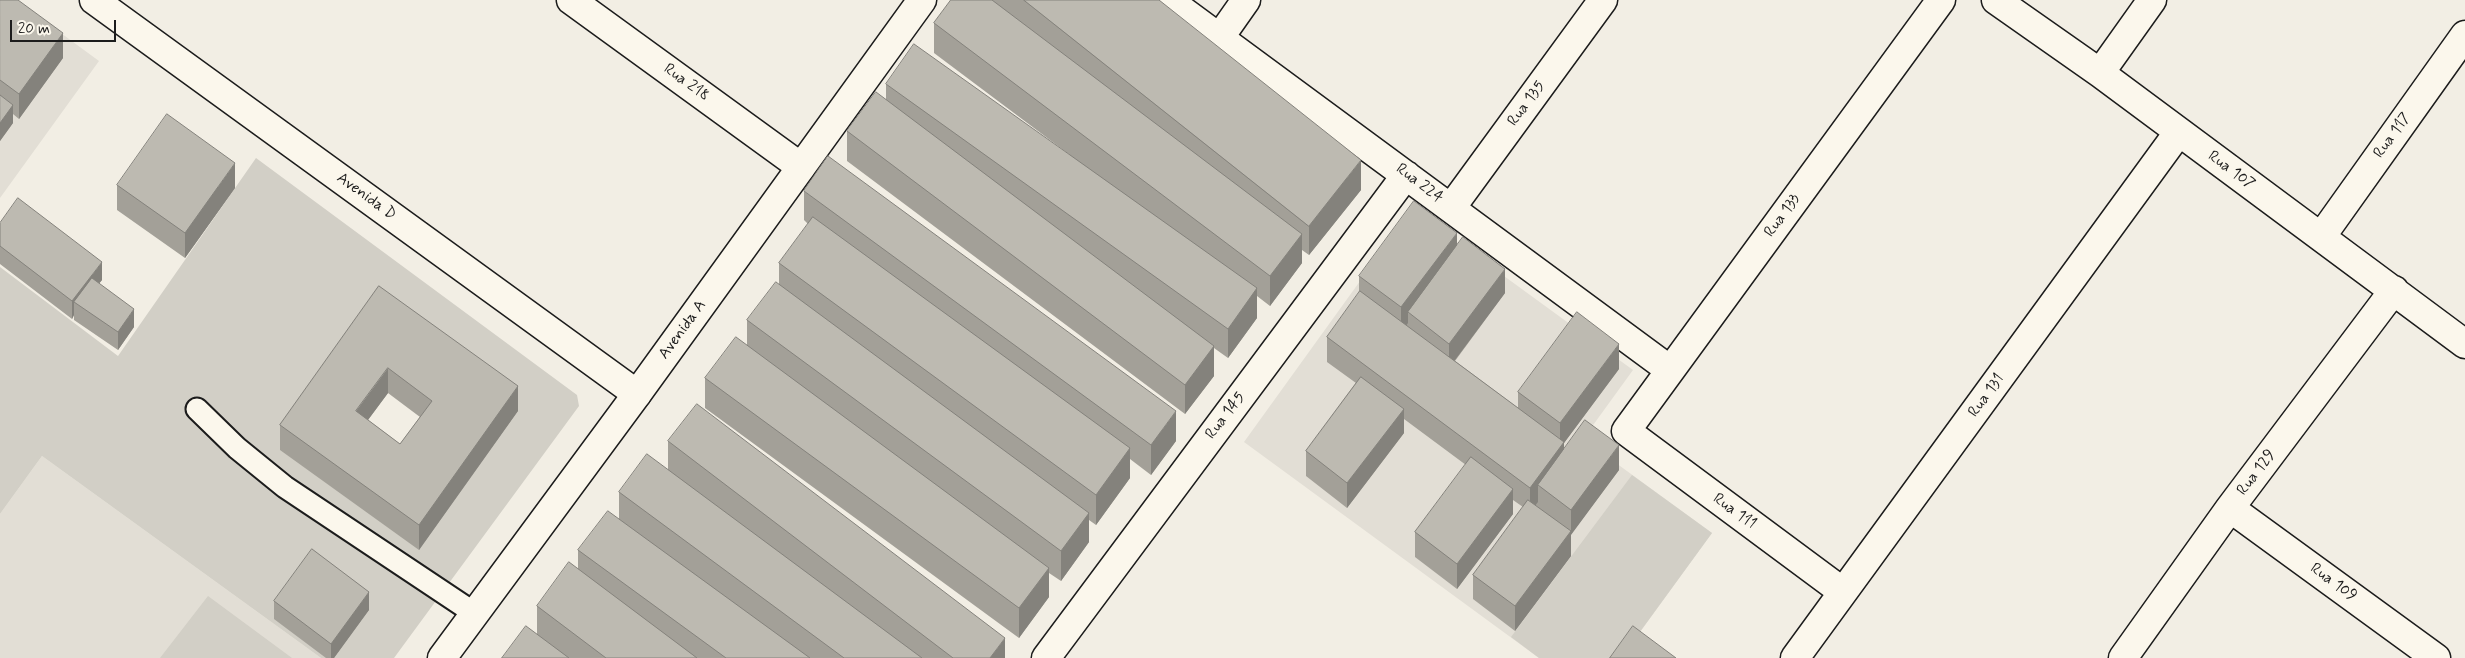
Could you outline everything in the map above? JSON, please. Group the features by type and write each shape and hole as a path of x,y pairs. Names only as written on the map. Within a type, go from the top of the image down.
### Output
{"street":[{"name":"Avenida D","path":"94,0 637,394"},
{"name":"Rua 218","path":"571,0 801,167"},
{"name":"Avenida A","path":"442,658 637,394 922,0"},
{"name":"Rua 224","path":"1168,0 1670,370"},
{"path":"1220,37 1246,0"},
{"name":"Rua 135","path":"1451,208 1603,0"},
{"name":"Rua 133","path":"1626,431 1941,0"},
{"name":"Rua 107","path":"1996,0 2100,73 2178,133 2465,344"},
{"path":"2100,73 2152,0"},
{"name":"Rua 117","path":"2321,237 2465,35"},
{"name":"Rua 131","path":"1795,658 2178,133"},
{"name":"Rua 145","path":"1046,658 1406,174"},
{"name":"Rua 129","path":"2123,658 2230,508 2394,290"},
{"name":"Rua 111","path":"1626,431 1843,592"},
{"name":"Rua 109","path":"2230,508 2436,658"}],"lane":[{"path":"197,409 237,448 285,487 474,613"}],"shaded area":[{"path":"0,0 54,28 99,61 0,198"},
{"path":"256,158 577,395 579,406 394,658 334,658 369,610 326,658 321,658 42,456 0,514 0,267 118,356","holes":["379,311 518,411 419,549 280,449"]},
{"path":"1412,209 1633,370 1583,439 1712,533 1621,658 1539,658 1244,442"},
{"path":"42,456 321,658 0,658 0,514"},
{"path":"1632,475 1712,533 1621,658 1539,658 1511,637"},
{"path":"208,596 292,658 160,658"}],"building":[{"path":"0,0 18,0 63,33 19,94 0,80"},
{"path":"951,0 992,0 1302,234 1270,276 934,23"},
{"path":"1024,0 1159,0 1361,160 1309,226"},
{"path":"914,44 1257,288 1228,329 886,84"},
{"path":"876,92 1214,346 1185,385 847,131"},
{"path":"0,95 13,105 0,123"},
{"path":"167,114 235,163 185,233 117,185"},
{"path":"828,156 1176,411 1151,445 804,191"},
{"path":"18,198 102,262 72,301 0,246 0,223"},
{"path":"1414,201 1457,233 1401,307 1359,276"},
{"path":"813,217 1130,448 1096,495 779,263"},
{"path":"1463,237 1505,269 1449,344 1408,312"},
{"path":"92,278 134,309 118,332 74,302"},
{"path":"776,282 1089,513 1061,551 747,320"},
{"path":"379,286 518,386 419,525 280,425","holes":["388,368 432,401 400,444 356,411"]},
{"path":"1360,291 1564,442 1530,488 1327,337"},
{"path":"1577,312 1619,344 1560,423 1518,392"},
{"path":"736,337 1049,568 1019,608 705,378"},
{"path":"1361,377 1404,409 1347,483 1306,451"},
{"path":"697,404 1005,638 990,658 953,658 668,441"},
{"path":"1585,420 1619,445 1571,510 1538,485"},
{"path":"647,454 922,658 844,658 619,492"},
{"path":"1471,457 1513,489 1457,564 1415,532"},
{"path":"1528,500 1571,531 1515,606 1473,575"},
{"path":"608,511 810,658 726,658 578,550"},
{"path":"312,549 369,592 331,644 274,601"},
{"path":"569,562 697,658 606,658 537,606"},
{"path":"526,626 569,658 502,658"},
{"path":"1633,626 1676,658 1610,658"}]}
